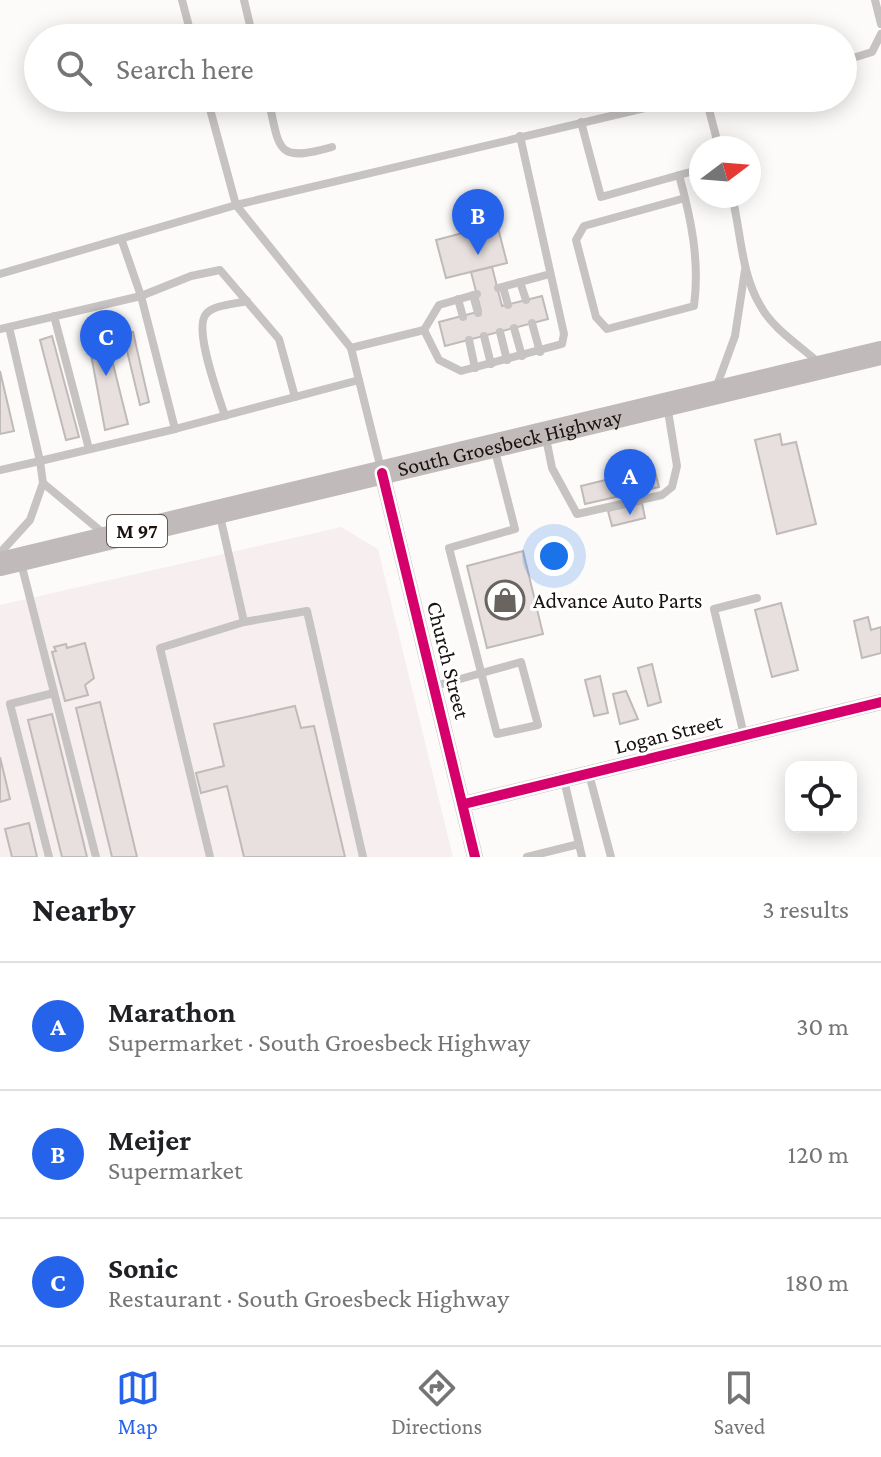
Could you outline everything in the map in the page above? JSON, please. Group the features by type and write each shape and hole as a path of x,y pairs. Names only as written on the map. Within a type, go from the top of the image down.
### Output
{"main road":[{"name":"South Groesbeck Highway","path":"7,558 219,512 881,353"}],"street":[{"name":"Church Street","path":"382,473 475,857"},
{"name":"Logan Street","path":"464,804 881,702"}],"lane":[{"path":"182,0 188,24"},
{"path":"244,0 250,24"},
{"path":"875,0 881,24"},
{"path":"857,57 872,52 881,34"},
{"path":"211,112 236,205 351,348 382,473"},
{"path":"271,112 277,137 287,154 297,156 332,147"},
{"path":"0,274 122,241 168,223 236,205 625,112"},
{"path":"710,112 716,136"},
{"path":"581,122 601,197 689,172"},
{"path":"424,330 435,354 445,365 461,371 558,347 564,340 520,136"},
{"path":"679,175 685,198 696,256 694,306 607,329 596,317 576,240 584,226 685,198"},
{"path":"734,208 746,269 759,305 774,324 824,367"},
{"path":"122,241 141,296 175,429"},
{"path":"714,393 735,336 746,269"},
{"path":"96,857 54,693 7,558 30,520 43,483 40,461 4,328 141,296 191,276 220,270 279,339 295,397"},
{"path":"508,305 500,288 550,274"},
{"path":"520,282 526,300"},
{"path":"351,348 424,330 439,305 458,299 475,295 478,313"},
{"path":"458,299 463,317"},
{"path":"225,416 201,335 202,317 209,311 247,301"},
{"path":"54,316 89,449"},
{"path":"532,323 540,352"},
{"path":"514,328 522,356"},
{"path":"500,332 507,360"},
{"path":"484,336 491,364"},
{"path":"469,340 475,368"},
{"path":"0,470 175,429 359,380"},
{"path":"545,434 552,468 577,514 662,495 672,487 677,466 667,405"},
{"path":"435,686 481,673 521,662 538,725 497,734 481,673 449,548 515,529 494,446"},
{"path":"43,483 88,524 115,536"},
{"path":"219,512 244,622"},
{"path":"744,735 714,609 757,598"},
{"path":"210,857 160,648 244,622 307,611 363,857"},
{"path":"49,857 10,704 54,693"},
{"path":"589,773 611,857"},
{"path":"564,779 582,857"},
{"path":"527,857 579,844"}],"shaded area":[{"path":"341,527 378,549 453,857 0,857 0,605"}],"building":[{"path":"497,224 507,263 446,278 436,240"},
{"path":"492,267 502,306 542,296 548,319 445,346 439,322 481,311 471,272"},
{"path":"133,332 149,402 140,405 123,334"},
{"path":"52,336 79,437 66,440 40,340"},
{"path":"108,344 128,424 105,430 90,349"},
{"path":"0,371 14,431 0,434"},
{"path":"780,434 782,445 796,442 816,524 777,534 755,440"},
{"path":"654,468 659,487 585,504 581,486"},
{"path":"642,503 645,518 612,526 608,511"},
{"name":"Advance Auto Parts","path":"523,551 543,634 487,648 467,566"},
{"path":"781,603 798,670 772,677 755,610"},
{"path":"868,617 871,630 881,627 881,653 862,658 854,621"},
{"path":"85,643 94,678 85,685 88,695 65,701 52,652 56,651 54,647 66,644 67,648"},
{"path":"652,664 661,702 648,706 638,668"},
{"path":"600,676 608,713 594,716 585,680"},
{"path":"626,691 638,719 620,724 613,694"},
{"path":"100,702 137,857 112,857 76,708"},
{"path":"295,706 301,728 314,726 345,857 244,857 227,786 201,793 196,773 224,766 214,724"},
{"path":"52,714 87,857 62,857 28,720"},
{"path":"0,757 10,799 0,802"},
{"path":"29,823 37,857 12,857 5,829"}],"cycle path":[{"path":"382,473 475,857"},
{"path":"464,804 881,702"}],"place":[{"name":"Meijer","path":"478,255"},
{"name":"Sonic","path":"106,376"},
{"name":"Marathon","path":"630,515"},
{"name":"Advance Auto Parts","path":"505,600"}]}
